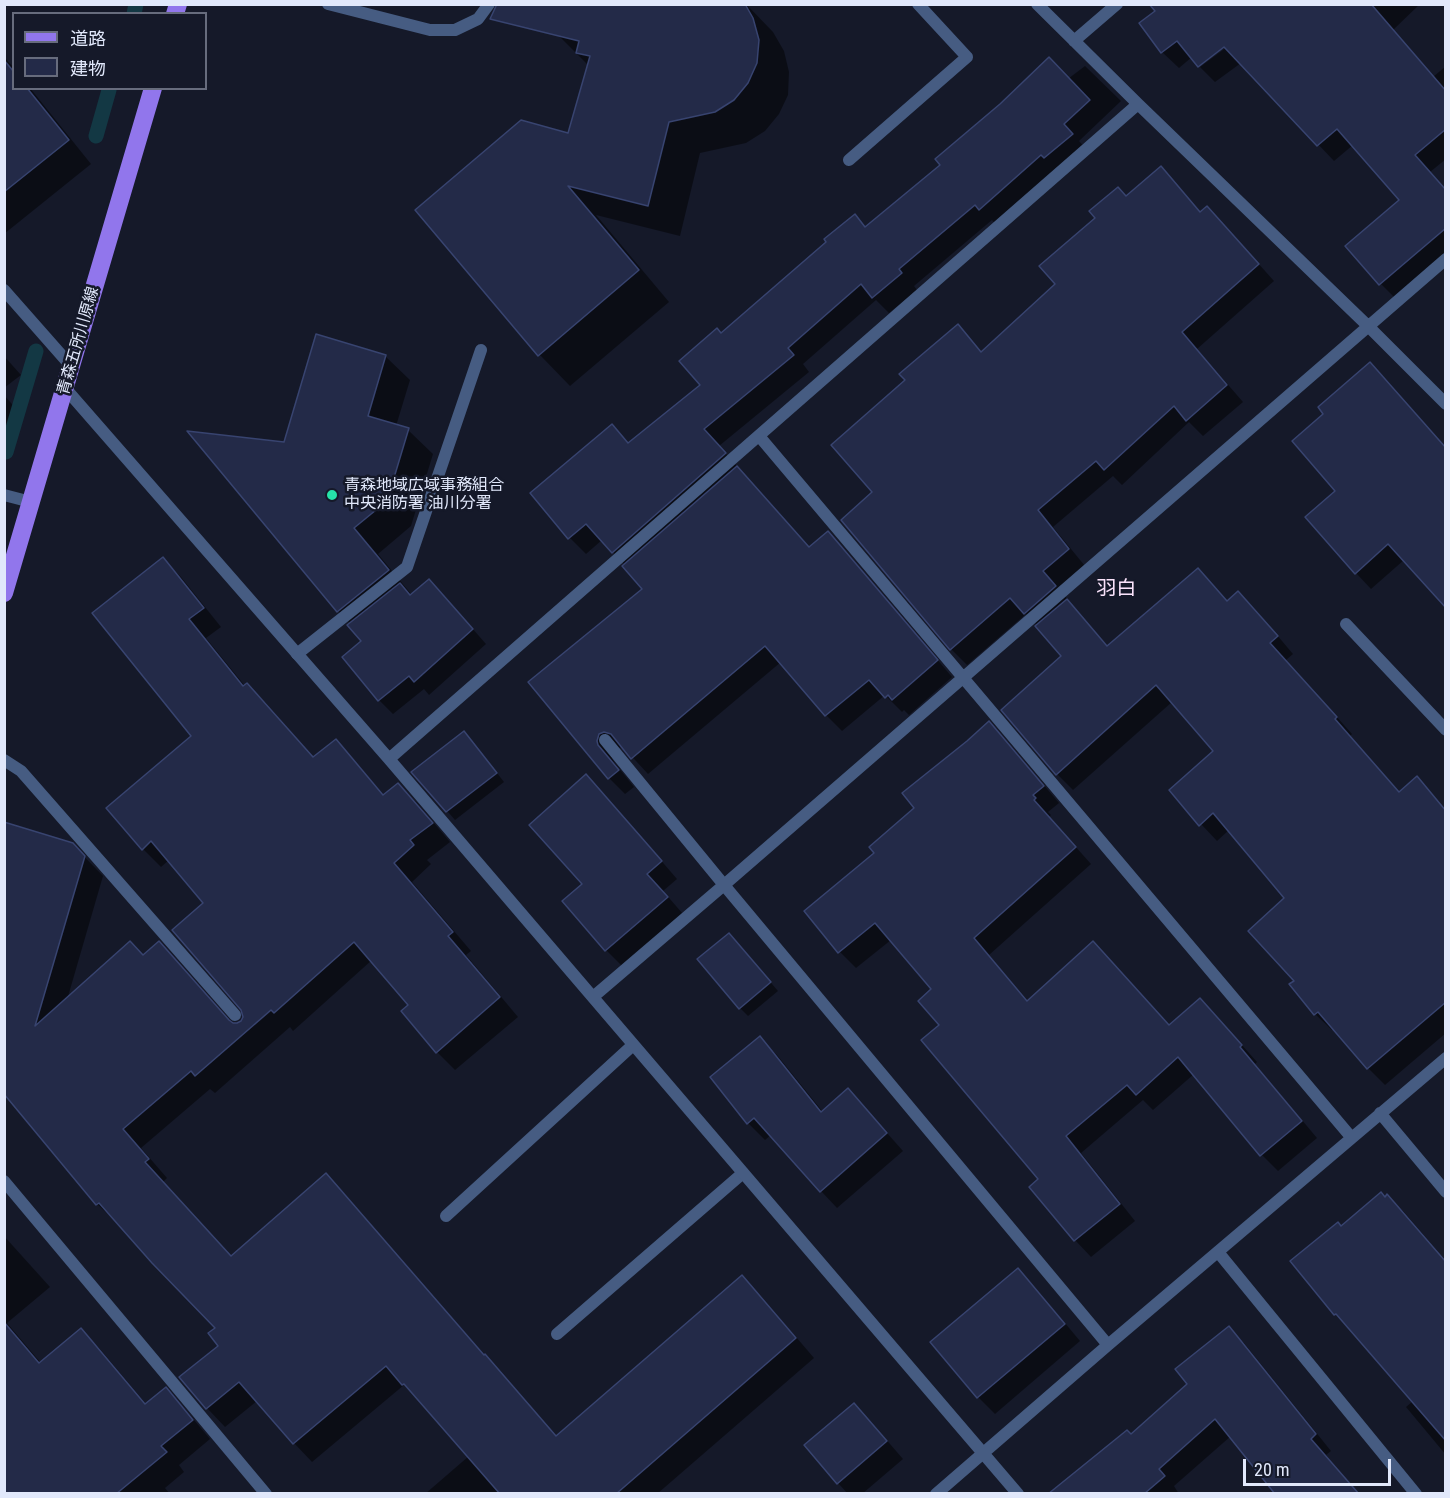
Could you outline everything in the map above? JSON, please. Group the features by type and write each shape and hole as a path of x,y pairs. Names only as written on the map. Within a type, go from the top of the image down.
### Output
{"main road":[{"name":"青森五所川原線","path":"4,593 152,90"}],"street":[{"path":"328,4 430,30 455,30 478,19 489,4"},
{"path":"849,160 967,57 918,4"},
{"path":"1037,4 1446,404"},
{"path":"1074,41 1117,4"},
{"path":"389,759 1138,104"},
{"path":"593,998 1446,259"},
{"path":"4,290 71,366"},
{"path":"297,654 407,567 482,350"},
{"path":"65,388 389,759 1018,1494"},
{"path":"759,436 1351,1137"},
{"path":"4,495 31,502"},
{"path":"1346,624 1446,730"},
{"path":"605,740 1108,1345"},
{"path":"4,760 21,771 235,1015"},
{"path":"446,1216 633,1045"},
{"path":"936,1494 1446,1058"},
{"path":"1380,1113 1446,1192"},
{"path":"557,1334 743,1173"},
{"path":"4,1181 266,1494"},
{"path":"1218,1252 1416,1494"}],"building":[{"path":"497,4 745,4 753,18 759,40 757,63 748,83 734,100 715,112 669,122 648,206 568,186 639,270 538,356 415,210 521,120 568,133 590,56 576,53 579,41 490,19"},
{"path":"1149,4 1371,4 1446,91 1446,129 1415,155 1446,190 1446,228 1379,285 1345,246 1399,200 1337,129 1317,146 1224,47 1198,67 1177,41 1161,53 1139,23 1155,11"},
{"path":"1049,57 1090,100 1064,124 1073,134 1044,158 1041,155 979,210 975,205 899,269 902,273 872,298 861,284 788,348 794,355 704,429 726,453 612,553 586,524 568,539 530,493 612,424 628,443 700,385 679,361 717,328 721,333 826,242 824,239 855,214 865,227 940,165 935,159 1000,104"},
{"path":"4,60 12,70 12,90 29,90 69,140 4,192"},
{"path":"1161,166 1200,212 1207,206 1259,264 1182,332 1227,385 1186,421 1174,406 1104,470 1096,461 1038,510 1069,549 1043,571 1056,586 1024,614 1010,598 950,650 841,520 872,492 831,445 905,380 899,374 958,324 981,352 1055,284 1039,266 1095,218 1089,211 1118,187 1126,196"},
{"path":"316,334 386,355 368,416 409,428 387,501 354,528 389,570 337,612 187,431 284,442"},
{"path":"1370,362 1446,448 1446,608 1388,544 1355,574 1305,517 1335,491 1292,441 1323,414 1318,407"},
{"path":"737,466 809,547 828,531 938,660 892,700 888,695 885,698 869,680 825,716 765,646 631,759 611,734 604,732 599,734 598,745 619,770 608,779 528,682 642,589 622,566"},
{"path":"163,557 204,608 189,619 243,686 247,683 313,757 336,739 383,795 398,783 433,823 410,840 414,845 394,863 453,932 448,936 500,997 436,1053 401,1011 408,1005 354,942 274,1013 271,1010 195,1076 191,1071 123,1129 149,1159 145,1162 231,1256 326,1173 556,1436 742,1275 796,1338 616,1494 500,1494 386,1366 293,1444 239,1382 206,1409 179,1377 218,1346 208,1333 215,1328 152,1263 99,1203 96,1205 4,1094 4,822 73,843 85,856 35,1026 130,941 143,955 159,941 229,1020 237,1023 243,1017 241,1010 172,930 203,903 151,841 142,850 106,808 191,736 92,613"},
{"path":"1198,568 1227,601 1238,591 1278,636 1270,643 1337,717 1335,719 1399,792 1417,776 1446,811 1446,1002 1367,1069 1318,1012 1314,1015 1289,984 1294,981 1248,931 1284,898 1213,813 1199,826 1169,790 1213,751 1156,685 1056,775 1001,710 1061,656 1035,626 1067,599 1107,646"},
{"path":"429,579 473,629 414,682 409,676 378,701 342,657 361,641 347,625 400,583 410,595"},
{"path":"989,721 1044,786 1033,795 1036,798 1034,800 1076,847 974,938 1027,1001 1093,941 1169,1025 1200,998 1242,1045 1240,1047 1302,1121 1260,1156 1178,1057 1136,1095 1127,1085 1066,1136 1120,1204 1074,1241 1029,1187 1038,1179 921,1040 939,1025 918,1001 931,989 875,923 838,953 804,911 874,853 869,847 914,808 902,793"},
{"path":"464,731 497,773 446,812 411,772"},
{"path":"586,774 662,861 647,874 668,897 605,951 562,901 582,884 529,825"},
{"path":"729,933 771,982 739,1009 697,959"},
{"path":"760,1036 821,1112 848,1088 887,1133 820,1192 754,1118 747,1124 710,1077"},
{"path":"1381,1192 1385,1197 1387,1194 1446,1262 1446,1441 1336,1314 1334,1315 1290,1261 1338,1222 1341,1226"},
{"path":"1018,1268 1065,1324 977,1398 930,1342"},
{"path":"4,1322 39,1363 81,1328 145,1404 166,1387 193,1420 161,1446 167,1452 116,1494 4,1494"},
{"path":"1229,1326 1316,1434 1311,1439 1359,1494 1275,1494 1215,1419 1159,1469 1165,1476 1144,1494 1048,1494 1127,1430 1131,1434 1187,1384 1175,1369"},
{"path":"854,1403 887,1441 837,1484 804,1445"}],"waterway":[{"path":"134,12 136,4"},
{"path":"96,136 109,90"},
{"path":"6,452 36,351"}],"place":[{"name":"青森地域広域事務組合 中央消防署 油川分署","path":"332,495"}],"district":[{"name":"羽白","path":"1116,590"}]}
